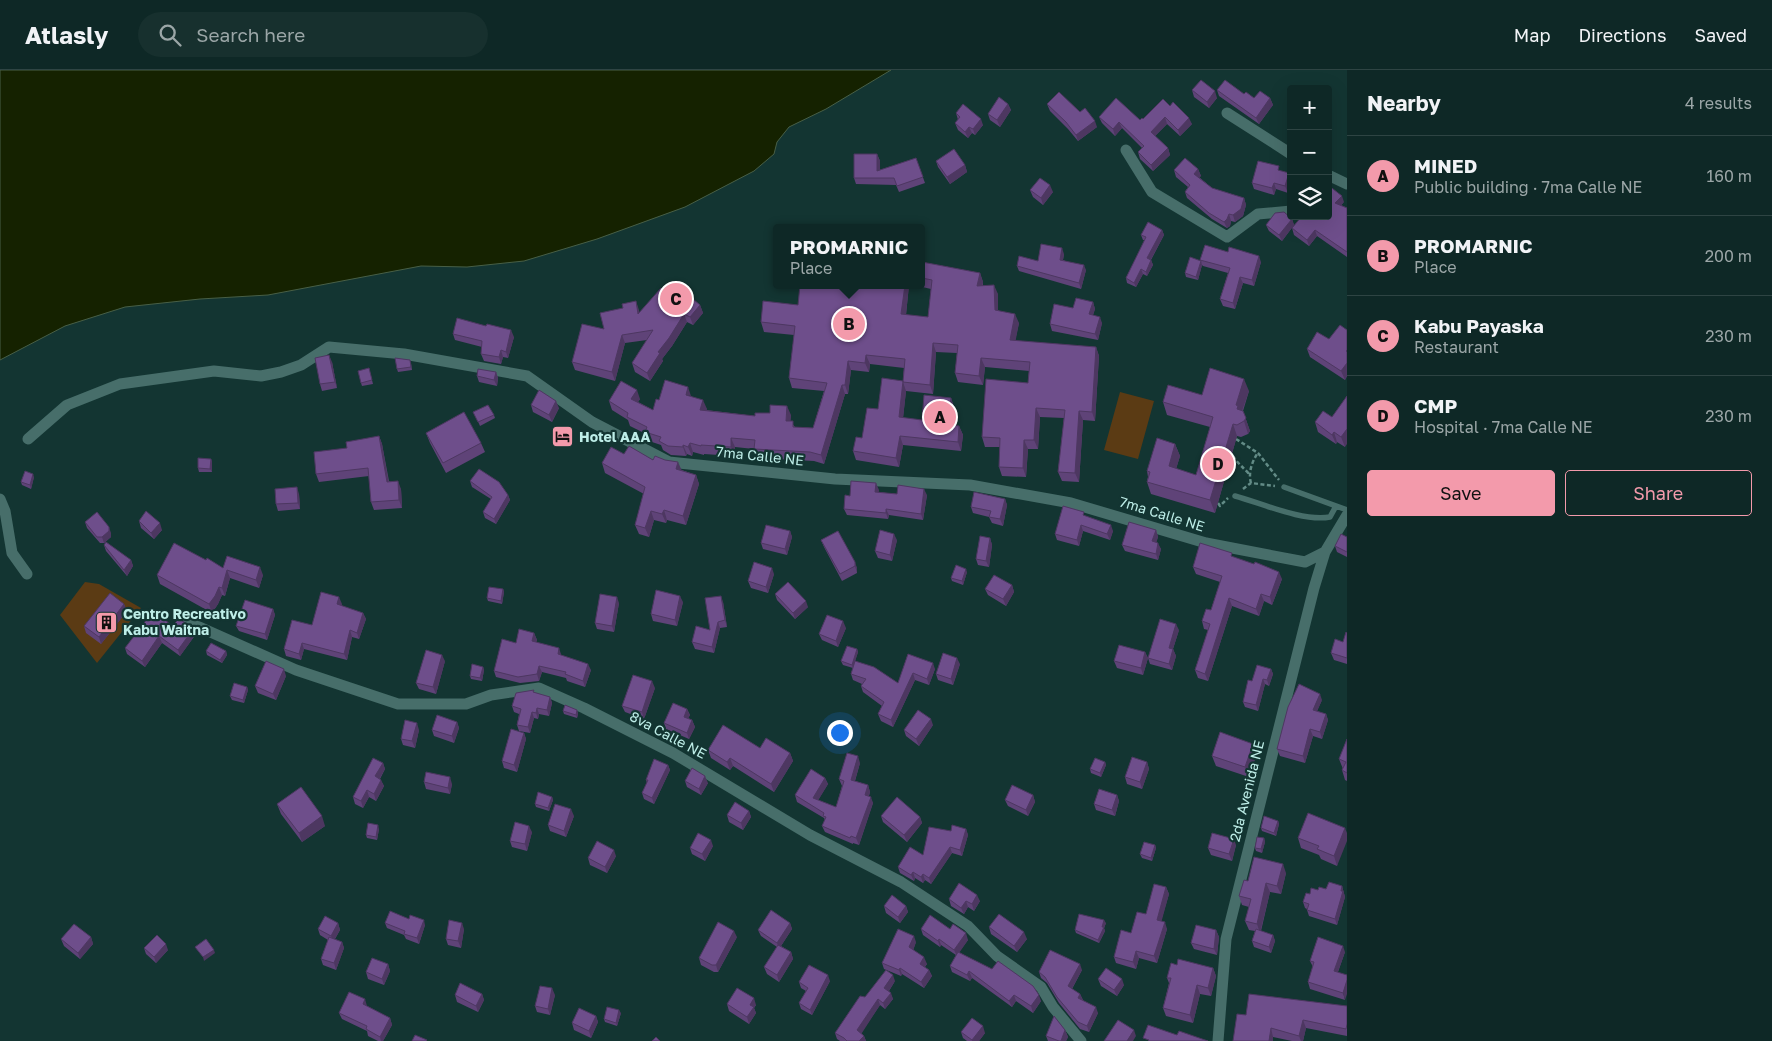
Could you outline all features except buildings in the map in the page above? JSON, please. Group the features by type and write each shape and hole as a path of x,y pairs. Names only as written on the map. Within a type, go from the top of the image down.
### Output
{"street":[{"path":"1227,113 1287,151"},
{"path":"1126,150 1152,192 1227,238 1258,214 1287,211"},
{"path":"1332,177 1347,184"},
{"name":"7ma Calle NE","path":"28,439 67,405 120,384 214,371 261,376 301,365 329,346 413,356 527,376 592,422 669,462 835,479 970,485 1070,503 1206,543 1305,562"},
{"path":"0,499 5,511 12,553 27,574"},
{"name":"2da Avenida NE","path":"1218,1041 1226,939 1314,588 1325,552 1347,516"},
{"path":"1314,588 1305,562 1325,552"},
{"name":"8va Calle NE","path":"178,614 197,626 296,670 398,704 466,704 491,695 539,688 584,708 673,753 810,835 900,882 968,926 997,956 1041,987 1053,1007 1081,1041"}],"lane":[{"path":"1284,487 1347,510"},
{"path":"1235,496 1298,515 1320,519 1330,517 1336,506"}],"path":[{"path":"1236,440 1258,453 1284,487"},
{"path":"1251,483 1251,466 1258,453"},
{"path":"1233,456 1250,475"}],"shaded area":[{"path":"0,70 891,70 826,109 789,127 777,142 774,154 754,171 685,207 597,239 524,261 467,267 421,266 268,295 200,299 125,307 65,326 0,360"},
{"path":"1120,392 1154,401 1138,459 1104,450"},
{"path":"85,582 99,584 141,608 97,663 60,615"}],"place":[{"name":"Kabu Payaska","path":"676,299"},
{"name":"PROMARNIC","path":"849,324"},
{"name":"MINED","path":"940,417"},
{"name":"Hotel AAA","path":"563,437"},
{"name":"CMP","path":"1218,464"},
{"name":"Centro Recreativo Kabu Waitna","path":"107,622"}]}
